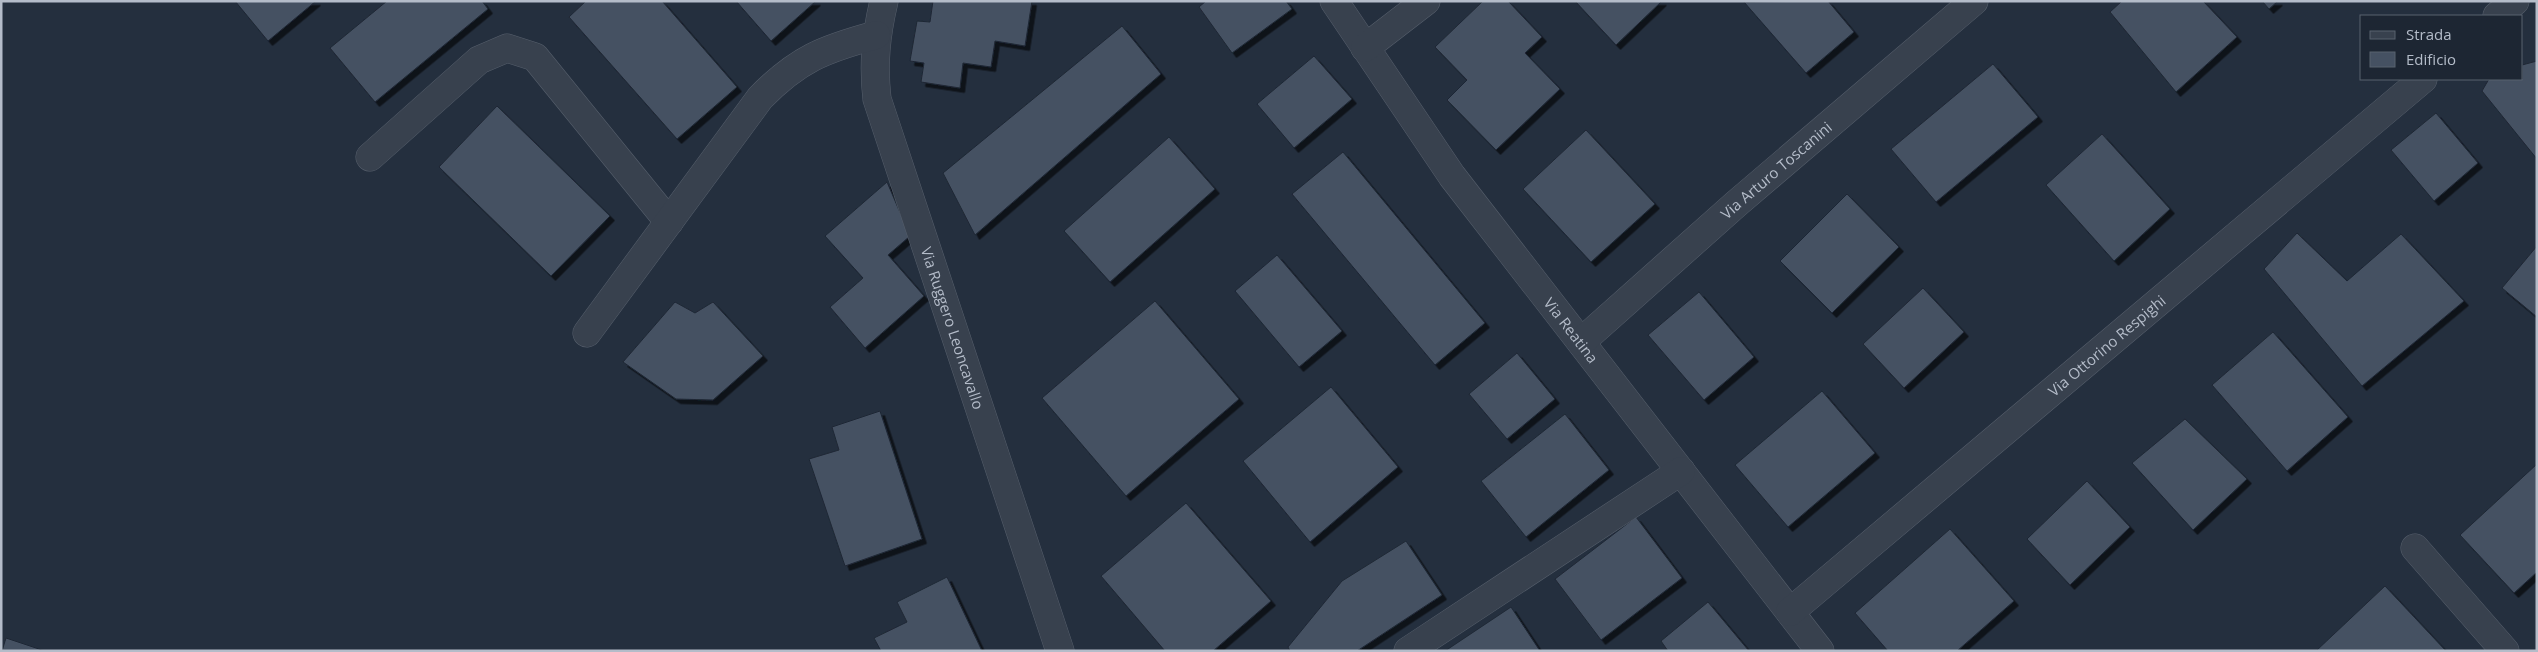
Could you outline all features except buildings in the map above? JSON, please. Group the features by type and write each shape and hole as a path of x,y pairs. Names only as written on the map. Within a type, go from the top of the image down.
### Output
{"street":[{"name":"Via Ruggero Leoncavallo","path":"884,1 876,35 874,76 880,108 1060,651"},
{"name":"Via Reatina","path":"1334,1 1452,176 1820,651"},
{"path":"1365,48 1426,1"},
{"name":"Via Arturo Toscanini","path":"1581,342 1736,204 1974,1"},
{"path":"2498,15 2515,1"},
{"path":"587,333 752,108 774,84 800,63 816,54 832,47 876,35"},
{"path":"370,157 479,60 507,48 535,57 669,222"},
{"name":"Via Ottorino Respighi","path":"1790,612 2422,80"},
{"path":"1408,651 1681,471"},
{"path":"2415,548 2505,651"}]}
